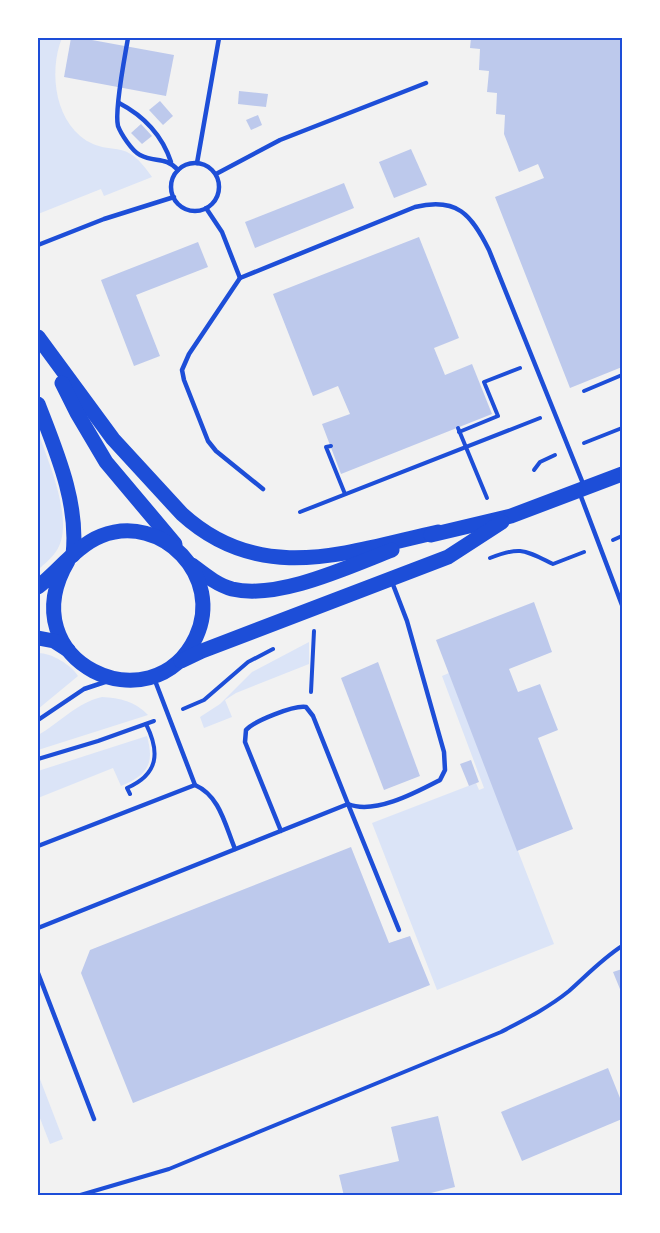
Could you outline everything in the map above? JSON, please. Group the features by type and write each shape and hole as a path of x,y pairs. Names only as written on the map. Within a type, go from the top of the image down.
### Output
{"main road":[{"path":"38,337 77,413 106,462 166,532 188,561 198,579 202,613 191,646 175,663 159,673"},
{"path":"47,352 113,439 193,524 229,544 264,556 307,559 328,556 511,516 622,474"},
{"path":"38,404 72,508 75,538 70,558 56,585 54,612 56,626 68,650"},
{"path":"38,638 54,641 68,650 82,664 99,674 124,680 139,679 159,673 202,651 448,557 511,516"},
{"path":"38,587 88,542 100,536 127,531 153,535 177,549 188,561 213,580 230,588 251,591 301,583 438,532"}],"lane":[{"path":"128,38 118,125 123,135 141,156 171,162"},
{"path":"197,163 219,38"},
{"path":"216,174 280,140 426,83"},
{"path":"119,103 137,112 160,138 171,162 178,170"},
{"path":"197,163 210,168 218,180 218,193 212,204 200,210 182,206 174,197 172,183 178,170 187,164 197,163"},
{"path":"38,245 104,219 174,197"},
{"path":"263,489 216,451 208,441 184,380 182,370 189,354 240,278 415,207 439,203 450,205 467,216 482,236 555,412 622,605"},
{"path":"206,208 222,232 240,278"},
{"path":"38,928 348,804 364,808 387,803 440,780 445,770 444,752 407,621 390,579"},
{"path":"159,673 168,716 195,785 204,789 216,803 235,849"},
{"path":"38,720 95,684 124,680"},
{"path":"281,831 245,742 246,730 253,724 295,707 306,707 313,716 399,930"},
{"path":"38,846 195,785"},
{"path":"38,973 94,1119"}],"path":[{"path":"487,498 459,430 498,416 484,382 535,362"},
{"path":"584,391 622,375"},
{"path":"300,512 555,412"},
{"path":"330,446 326,447 345,494"},
{"path":"534,470 540,462 547,459"},
{"path":"514,549 523,550 553,564 564,559"},
{"path":"306,707 313,685 314,628"},
{"path":"38,759 146,724 204,700 248,662 277,648"},
{"path":"136,808 127,788 146,777 153,768 152,736 146,724"},
{"path":"77,1196 169,1169 501,1032 532,1017 568,992 604,957 622,946"}],"shaded area":[{"path":"38,38 62,38 58,52 56,82 58,97 70,125 80,136 93,144 131,154 139,160 152,177 104,196 101,189 38,214"},
{"path":"38,432 58,491 63,524 62,538 57,550 38,570"},
{"path":"309,642 309,664 236,693 225,700 232,717 204,728 200,717 220,704 252,672"},
{"path":"38,653 61,660 78,676 38,709"},
{"path":"449,673 554,944 437,990 372,823 476,783 479,790 484,788 442,676"},
{"path":"102,697 127,701 138,706 148,715 38,750 38,735 76,708"},
{"path":"147,736 150,754 147,768 130,782 121,786 113,768 38,798 38,771"},
{"path":"38,1074 63,1139 50,1144 38,1113"}],"building":[{"path":"71,38 174,55 166,96 64,77"},
{"path":"471,38 622,38 622,367 570,388 495,197 544,178 538,164 519,172 504,134 505,115 496,114 497,93 487,92 489,71 479,70 480,49 470,48"},
{"path":"239,91 268,94 266,107 238,104"},
{"path":"160,101 173,116 163,125 149,110"},
{"path":"258,115 262,125 251,130 246,120"},
{"path":"141,124 152,136 142,144 131,133"},
{"path":"411,149 427,185 394,198 379,162"},
{"path":"344,183 354,208 255,248 245,222"},
{"path":"419,237 459,338 434,348 445,375 472,364 492,414 341,474 322,424 350,414 338,386 313,396 273,294"},
{"path":"198,242 208,267 136,295 160,356 134,366 101,280"},
{"path":"534,602 552,652 509,669 518,692 540,684 558,730 538,738 573,829 517,851 436,640"},
{"path":"378,662 420,776 384,790 341,678"},
{"path":"471,760 479,782 469,786 460,764"},
{"path":"351,847 389,943 410,936 430,985 133,1103 81,973 90,950"},
{"path":"622,969 622,994 613,972"},
{"path":"608,1068 622,1103 622,1119 522,1161 501,1112"},
{"path":"438,1116 455,1187 419,1196 344,1196 339,1175 399,1161 391,1127"}]}
